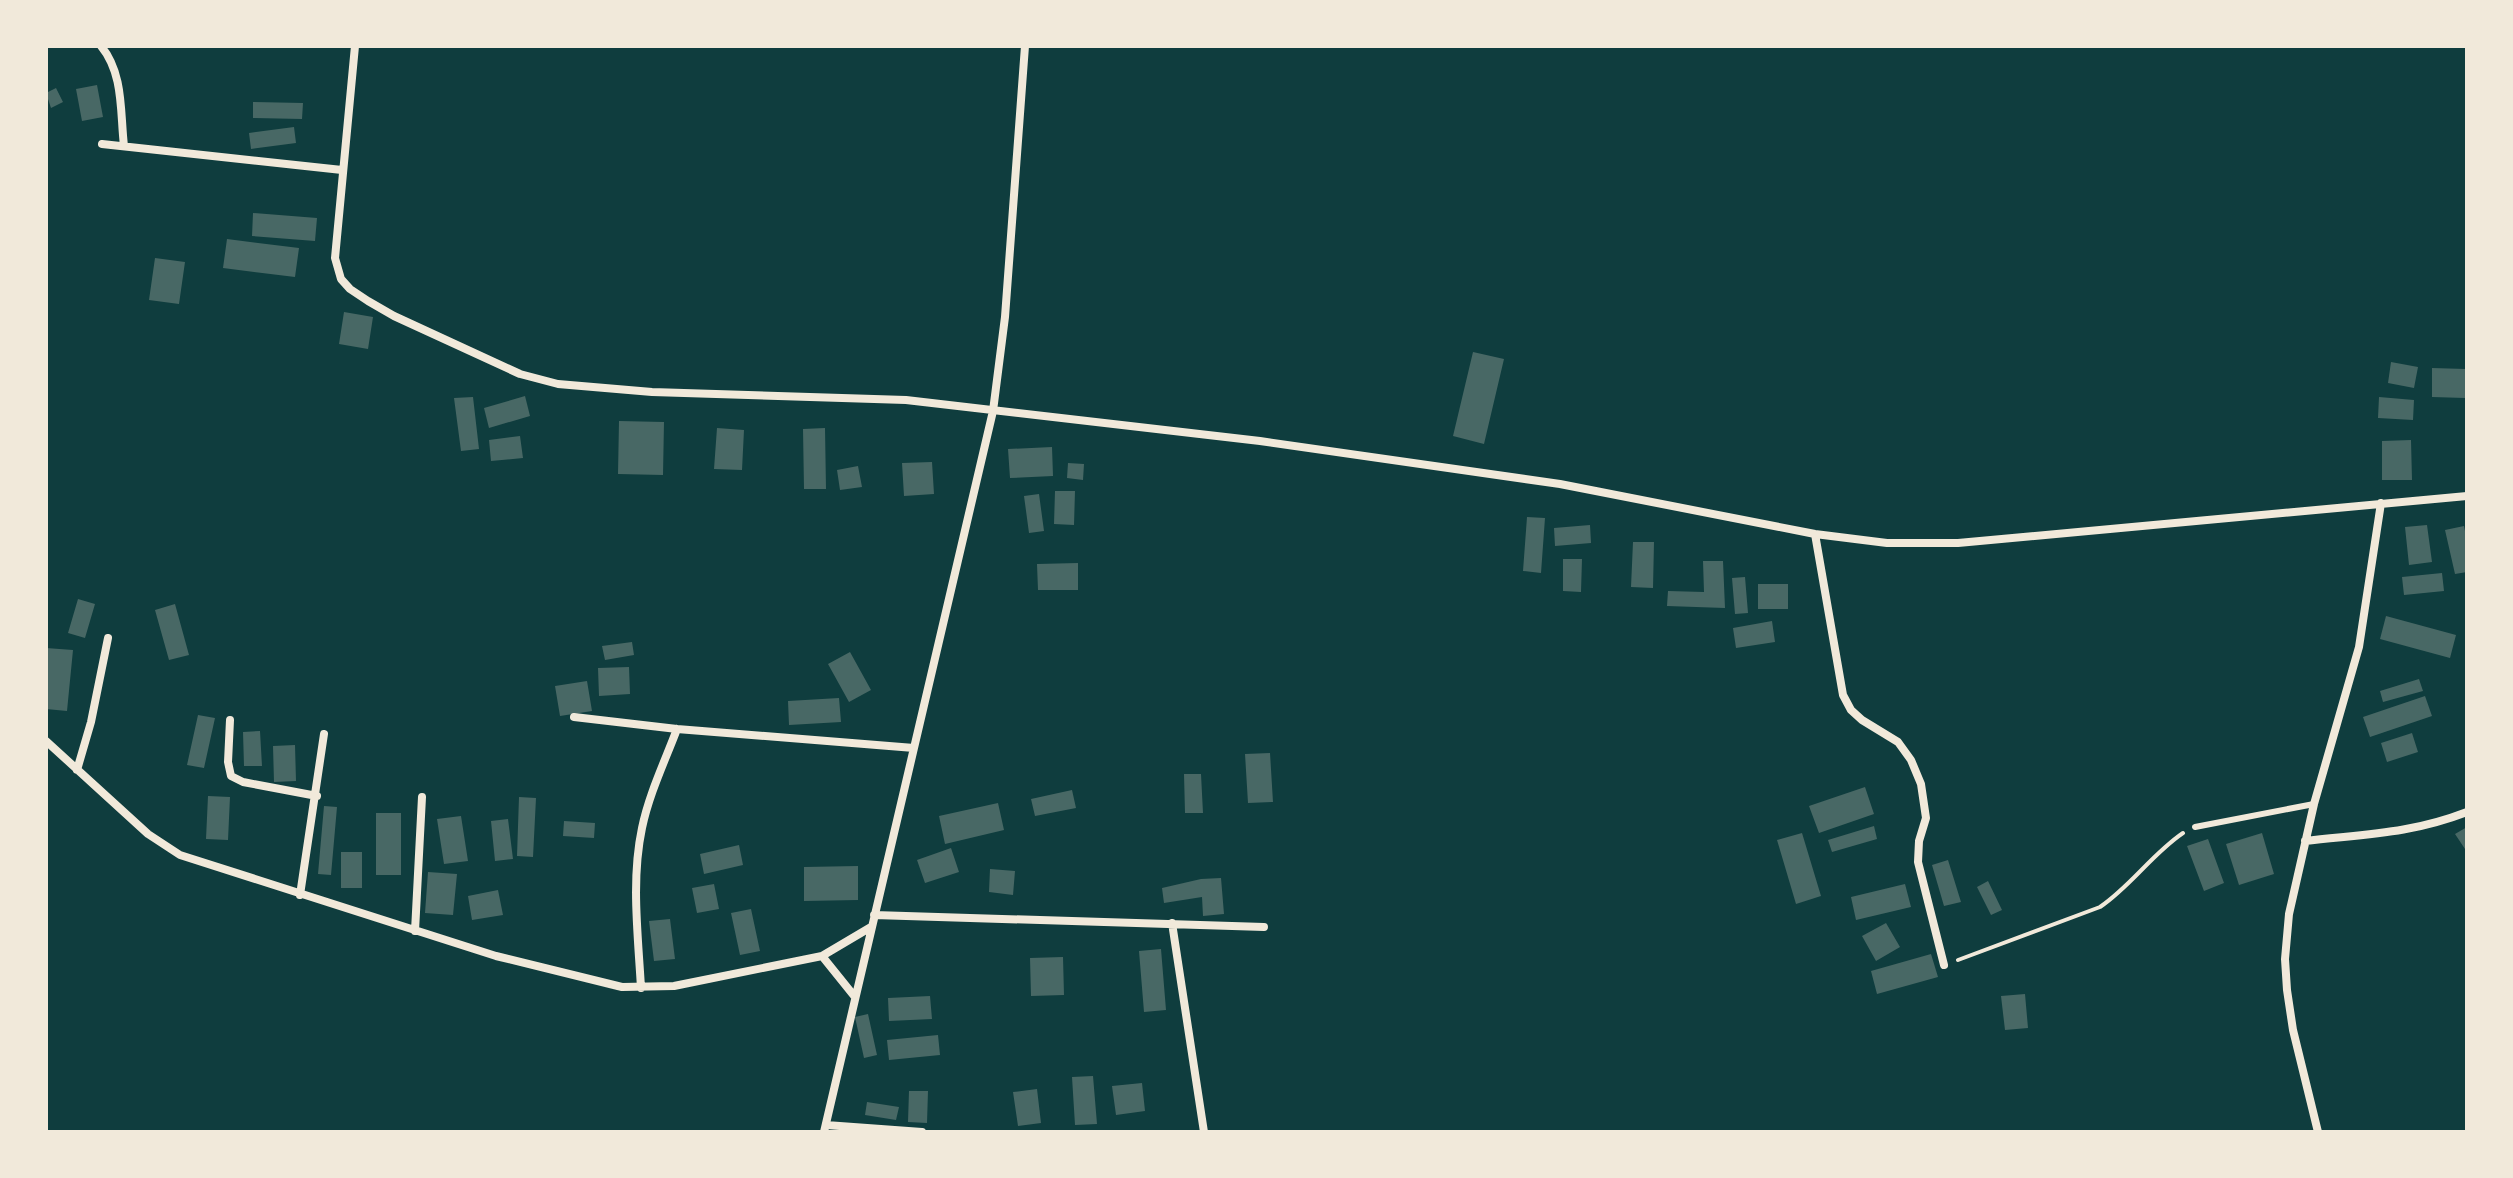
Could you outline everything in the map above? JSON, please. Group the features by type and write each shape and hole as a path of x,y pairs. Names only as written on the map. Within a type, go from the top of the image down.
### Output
{"street":[{"path":"101,46 113,63 117,76 124,146"},
{"path":"355,46 335,258 341,279 350,289 394,316 520,374 558,384 603,389 906,400 1260,441 1560,484 1815,534 1887,543 1958,543 2467,496"},
{"path":"922,1132 825,1128 993,411 1005,317 1025,46"},
{"path":"102,144 342,170"},
{"path":"2318,1132 2293,1030 2285,959 2289,914 2314,804 2359,647 2381,503"},
{"path":"1815,534 1837,675 1843,695 1851,710 1862,720 1898,742 1911,760 1921,784 1926,818 1919,841 1918,862 1944,965"},
{"path":"77,770 91,722 108,638"},
{"path":"574,717 677,729 914,748"},
{"path":"230,720 228,762 231,776 243,782 317,796"},
{"path":"641,988 635,895 640,840 648,803 677,729"},
{"path":"300,895 324,734"},
{"path":"46,741 165,847 180,855 496,956 608,984 641,988 698,982 822,956 871,927"},
{"path":"415,931 422,797"},
{"path":"2305,841 2421,828 2467,812"},
{"path":"874,915 1264,927"},
{"path":"1172,923 1204,1132"},
{"path":"822,956 855,997"}],"lane":[{"path":"2195,827 2314,804"}],"path":[{"path":"1944,965 2100,907 2167,845 2195,827"}],"building":[{"path":"97,85 103,117 82,121 76,89"},
{"path":"56,88 63,102 51,108 46,93"},
{"path":"253,102 303,103 302,119 253,118"},
{"path":"294,127 296,143 251,149 249,133"},
{"path":"253,213 317,218 315,241 252,236"},
{"path":"227,239 299,248 295,277 223,268"},
{"path":"155,258 185,262 179,304 149,300"},
{"path":"344,312 373,317 368,349 339,344"},
{"path":"1473,352 1504,359 1484,444 1453,436"},
{"path":"2391,362 2418,367 2414,388 2388,383"},
{"path":"2432,368 2466,369 2465,398 2432,397"},
{"path":"525,396 530,416 489,428 484,408"},
{"path":"473,397 479,449 461,451 454,398"},
{"path":"2379,397 2414,400 2413,420 2378,418"},
{"path":"619,421 664,422 663,475 618,474"},
{"path":"717,428 744,430 742,470 714,469"},
{"path":"825,428 826,489 804,489 803,429"},
{"path":"520,436 523,458 491,461 489,440"},
{"path":"2411,440 2412,480 2382,480 2382,441"},
{"path":"1052,447 1053,476 1010,478 1008,449"},
{"path":"932,462 934,494 904,496 902,463"},
{"path":"1068,463 1084,464 1083,480 1067,478"},
{"path":"858,466 862,487 840,490 837,470"},
{"path":"1055,491 1075,491 1074,525 1054,524"},
{"path":"1039,494 1044,531 1029,533 1024,496"},
{"path":"1527,517 1545,518 1541,573 1523,571"},
{"path":"1590,525 1591,543 1555,546 1554,528"},
{"path":"2427,525 2432,562 2409,565 2405,527"},
{"path":"2464,526 2467,572 2455,574 2445,530"},
{"path":"1633,542 1654,542 1653,588 1631,587"},
{"path":"1563,559 1582,559 1581,592 1563,591"},
{"path":"1703,561 1723,561 1725,608 1667,606 1668,591 1704,592"},
{"path":"1078,563 1078,590 1038,590 1037,564"},
{"path":"2442,573 2444,591 2404,595 2402,577"},
{"path":"1745,577 1748,613 1735,614 1732,578"},
{"path":"1758,584 1788,584 1788,609 1758,609"},
{"path":"78,599 95,604 85,638 68,633"},
{"path":"175,604 189,655 169,660 155,610"},
{"path":"2386,616 2456,635 2450,658 2380,639"},
{"path":"1772,621 1775,642 1736,648 1733,628"},
{"path":"632,642 634,655 605,660 602,646"},
{"path":"46,648 73,650 67,711 46,709"},
{"path":"850,652 871,690 849,702 828,664"},
{"path":"629,667 630,694 599,696 598,668"},
{"path":"2419,679 2423,691 2383,702 2380,691"},
{"path":"587,681 592,711 560,716 555,686"},
{"path":"2425,696 2432,716 2370,737 2363,717"},
{"path":"839,698 841,722 789,725 788,701"},
{"path":"198,715 215,718 204,768 187,765"},
{"path":"260,731 262,766 244,766 243,732"},
{"path":"2412,733 2418,752 2387,762 2381,743"},
{"path":"295,745 296,781 274,782 273,746"},
{"path":"1270,753 1273,802 1248,803 1245,754"},
{"path":"1184,774 1201,774 1203,813 1185,813"},
{"path":"1865,787 1874,814 1819,833 1809,806"},
{"path":"1072,790 1076,808 1035,816 1031,799"},
{"path":"208,796 230,797 228,840 206,839"},
{"path":"519,797 536,798 533,857 517,856"},
{"path":"998,803 1004,830 945,844 939,816"},
{"path":"324,806 337,807 331,875 318,874"},
{"path":"376,813 401,813 401,875 376,875"},
{"path":"461,816 468,861 444,864 437,819"},
{"path":"508,819 513,859 495,861 491,821"},
{"path":"564,821 595,823 594,838 563,836"},
{"path":"1874,826 1877,839 1832,852 1828,840"},
{"path":"2467,827 2467,852 2455,834"},
{"path":"1802,833 1821,896 1796,904 1777,840"},
{"path":"2262,833 2274,874 2239,885 2226,844"},
{"path":"2208,839 2224,883 2204,891 2187,846"},
{"path":"739,845 743,865 704,874 700,854"},
{"path":"951,848 959,872 925,883 917,860"},
{"path":"341,852 362,852 362,888 341,888"},
{"path":"1948,860 1961,902 1944,906 1932,865"},
{"path":"858,866 858,900 804,901 804,867"},
{"path":"990,869 1015,871 1013,895 989,892"},
{"path":"428,872 457,874 453,915 425,913"},
{"path":"1221,878 1224,914 1203,916 1202,897 1164,903 1162,888"},
{"path":"1988,881 2002,910 1991,915 1977,887"},
{"path":"714,884 719,909 697,913 692,888"},
{"path":"1905,884 1911,907 1856,920 1851,897"},
{"path":"498,890 503,915 472,920 468,896"},
{"path":"751,909 760,951 740,955 731,913"},
{"path":"670,919 675,959 654,961 649,921"},
{"path":"1886,923 1900,947 1876,961 1862,936"},
{"path":"1161,949 1166,1010 1144,1012 1139,951"},
{"path":"1931,954 1938,977 1877,994 1871,971"},
{"path":"1063,957 1064,995 1031,996 1030,958"},
{"path":"2025,994 2028,1028 2005,1030 2001,996"},
{"path":"930,996 932,1019 889,1021 888,998"},
{"path":"868,1014 877,1055 864,1058 855,1017"},
{"path":"938,1035 940,1055 889,1060 887,1040"},
{"path":"1093,1076 1097,1124 1075,1125 1072,1077"},
{"path":"1142,1083 1145,1111 1116,1115 1112,1086"},
{"path":"1037,1089 1041,1123 1018,1126 1013,1092"},
{"path":"909,1091 928,1091 927,1123 908,1122"},
{"path":"867,1102 899,1107 896,1120 865,1115"}]}
